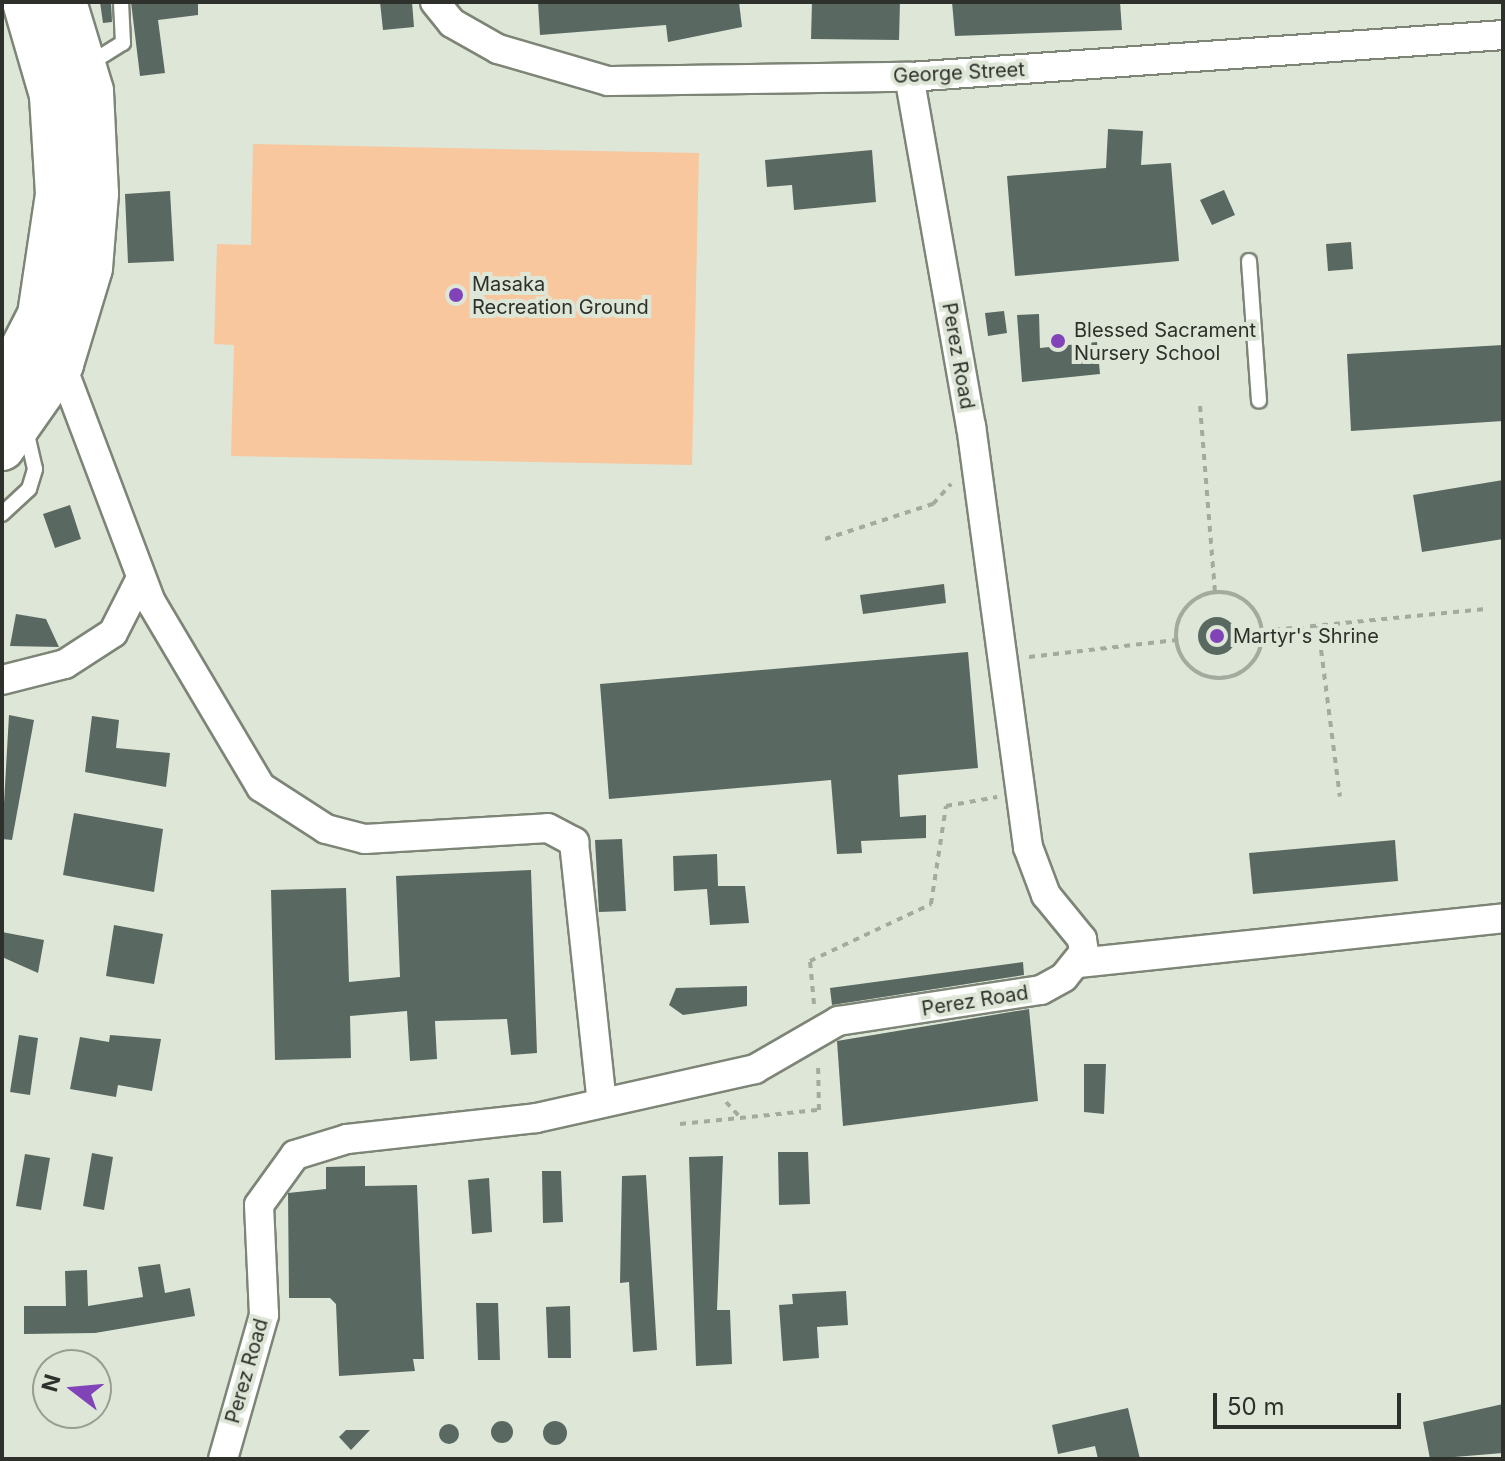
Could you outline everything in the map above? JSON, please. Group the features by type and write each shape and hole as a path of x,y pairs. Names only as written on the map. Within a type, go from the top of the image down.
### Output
{"main road":[{"path":"25,2 76,84"},
{"path":"8,417 45,355 90,268 96,194 64,2"}],"street":[{"name":"George Street","path":"435,2 452,23 498,49 608,81 909,77 1503,35"},
{"name":"Perez Road","path":"223,1459 264,1315 259,1205 295,1155 347,1139 481,1128 755,1069 817,1036 838,1021 1006,1000 1041,990 1078,963 1082,939 1046,895 1028,847 1003,660 909,77"},
{"path":"45,355 140,580 261,787 291,811 365,839 548,828 574,842 602,1103"},
{"path":"2,680 65,664 113,633 140,580"},
{"path":"1078,963 1503,918"}],"lane":[{"path":"76,84 123,43 121,2"},
{"path":"1249,261 1259,401"},
{"path":"2,514 29,489 35,469 8,417"}],"path":[{"path":"1200,406 1215,592"},
{"path":"825,539 933,504 953,478"},
{"path":"1215,592 1246,602 1262,631 1252,663 1223,679 1191,669 1176,639 1186,608 1215,592"},
{"path":"1262,631 1488,609"},
{"path":"1318,626 1340,797"},
{"path":"1003,660 1176,639"},
{"path":"680,1124 819,1110 817,1036 810,961 931,904 946,806 999,797 1028,847"},
{"path":"1503,1347 1503,1362"}],"shaded area":[{"name":"Masaka Recreation Ground","path":"253,144 699,153 692,465 231,456 234,345 214,344 217,244 251,245"}],"building":[{"path":"100,2 111,2 112,22 103,23"},
{"path":"131,2 198,2 198,15 158,20 165,73 140,76"},
{"path":"380,2 412,2 414,27 383,30"},
{"path":"538,2 739,2 742,27 668,42 666,25 540,35"},
{"path":"812,2 900,2 899,40 811,39"},
{"path":"952,2 1120,2 1122,30 955,36"},
{"path":"1108,129 1143,131 1141,165 1171,163 1179,261 1015,276 1007,176 1106,168"},
{"path":"872,150 876,202 794,210 792,185 767,187 765,160"},
{"path":"1224,190 1235,215 1212,225 1200,200"},
{"path":"170,191 174,261 128,263 125,194"},
{"path":"1351,242 1353,269 1328,271 1326,244"},
{"path":"1004,311 1007,333 988,336 985,313"},
{"path":"1039,314 1040,348 1097,342 1100,374 1022,382 1017,315"},
{"path":"1503,345 1503,421 1351,431 1347,354"},
{"path":"1503,480 1503,539 1422,552 1413,495"},
{"path":"70,505 81,539 55,548 43,514"},
{"path":"944,584 946,603 863,614 860,595"},
{"path":"16,614 46,619 59,647 10,646"},
{"name":"Martyr's Shrine","path":"1217,617 1231,622 1236,636 1231,650 1217,655 1203,650 1198,636 1203,622"},
{"path":"968,652 978,768 898,775 900,817 926,815 926,838 861,841 862,853 837,854 831,780 609,799 600,684"},
{"path":"9,715 34,720 12,840 2,839"},
{"path":"92,716 119,720 116,748 170,753 166,787 85,772"},
{"path":"74,813 163,829 154,892 63,875"},
{"path":"622,839 626,911 599,912 595,840"},
{"path":"1395,840 1398,881 1253,894 1249,853"},
{"path":"717,854 718,886 745,886 749,923 710,925 707,889 674,891 673,856"},
{"path":"531,870 537,1053 511,1055 507,1019 435,1021 437,1059 410,1061 407,1011 350,1016 351,1058 275,1060 271,890 346,888 349,982 400,977 396,876"},
{"path":"114,925 163,934 154,984 106,976"},
{"path":"2,932 44,940 38,973 2,957"},
{"path":"1023,962 1024,975 832,1005 830,988"},
{"path":"747,986 747,1006 683,1015 669,1005 676,988"},
{"path":"1029,1009 1038,1101 843,1126 837,1041"},
{"path":"19,1035 38,1038 30,1095 10,1092"},
{"path":"110,1035 161,1039 152,1091 118,1085 116,1097 70,1089 80,1037 109,1042"},
{"path":"1084,1064 1106,1064 1104,1114 1084,1112"},
{"path":"778,1152 808,1152 810,1204 779,1205"},
{"path":"92,1153 113,1157 104,1210 83,1206"},
{"path":"25,1154 50,1158 41,1210 16,1206"},
{"path":"723,1156 717,1310 730,1310 732,1364 696,1366 689,1157"},
{"path":"365,1166 365,1186 417,1185 424,1359 413,1359 415,1371 339,1376 336,1304 330,1298 289,1298 288,1193 326,1189 326,1167"},
{"path":"542,1171 561,1171 563,1222 543,1223"},
{"path":"646,1175 657,1350 633,1352 629,1282 620,1283 622,1176"},
{"path":"489,1178 492,1232 472,1234 468,1180"},
{"path":"160,1264 165,1293 190,1288 195,1316 95,1333 24,1334 24,1306 66,1306 65,1271 87,1270 88,1306 143,1297 138,1267"},
{"path":"846,1291 848,1325 817,1327 819,1358 783,1361 779,1305 793,1304 792,1294"},
{"path":"476,1303 498,1303 500,1360 478,1360"},
{"path":"570,1306 571,1358 548,1358 546,1307"},
{"path":"1503,1404 1503,1453 1430,1459 1423,1422"},
{"path":"1128,1408 1140,1459 1098,1459 1095,1446 1058,1454 1052,1425"},
{"path":"502,1421 510,1424 513,1432 510,1440 502,1443 494,1440 491,1432 494,1424"},
{"path":"555,1421 563,1425 567,1433 563,1441 555,1445 547,1441 543,1433 547,1425"},
{"path":"445,1424 453,1424 459,1434 453,1444 445,1444 439,1438 439,1430"},
{"path":"346,1430 370,1430 351,1450 339,1437"}],"place":[{"name":"Masaka Recreation Ground","path":"456,295"},
{"name":"Blessed Sacrament Nursery School","path":"1058,341"},
{"name":"Martyr's Shrine","path":"1217,636"}]}
